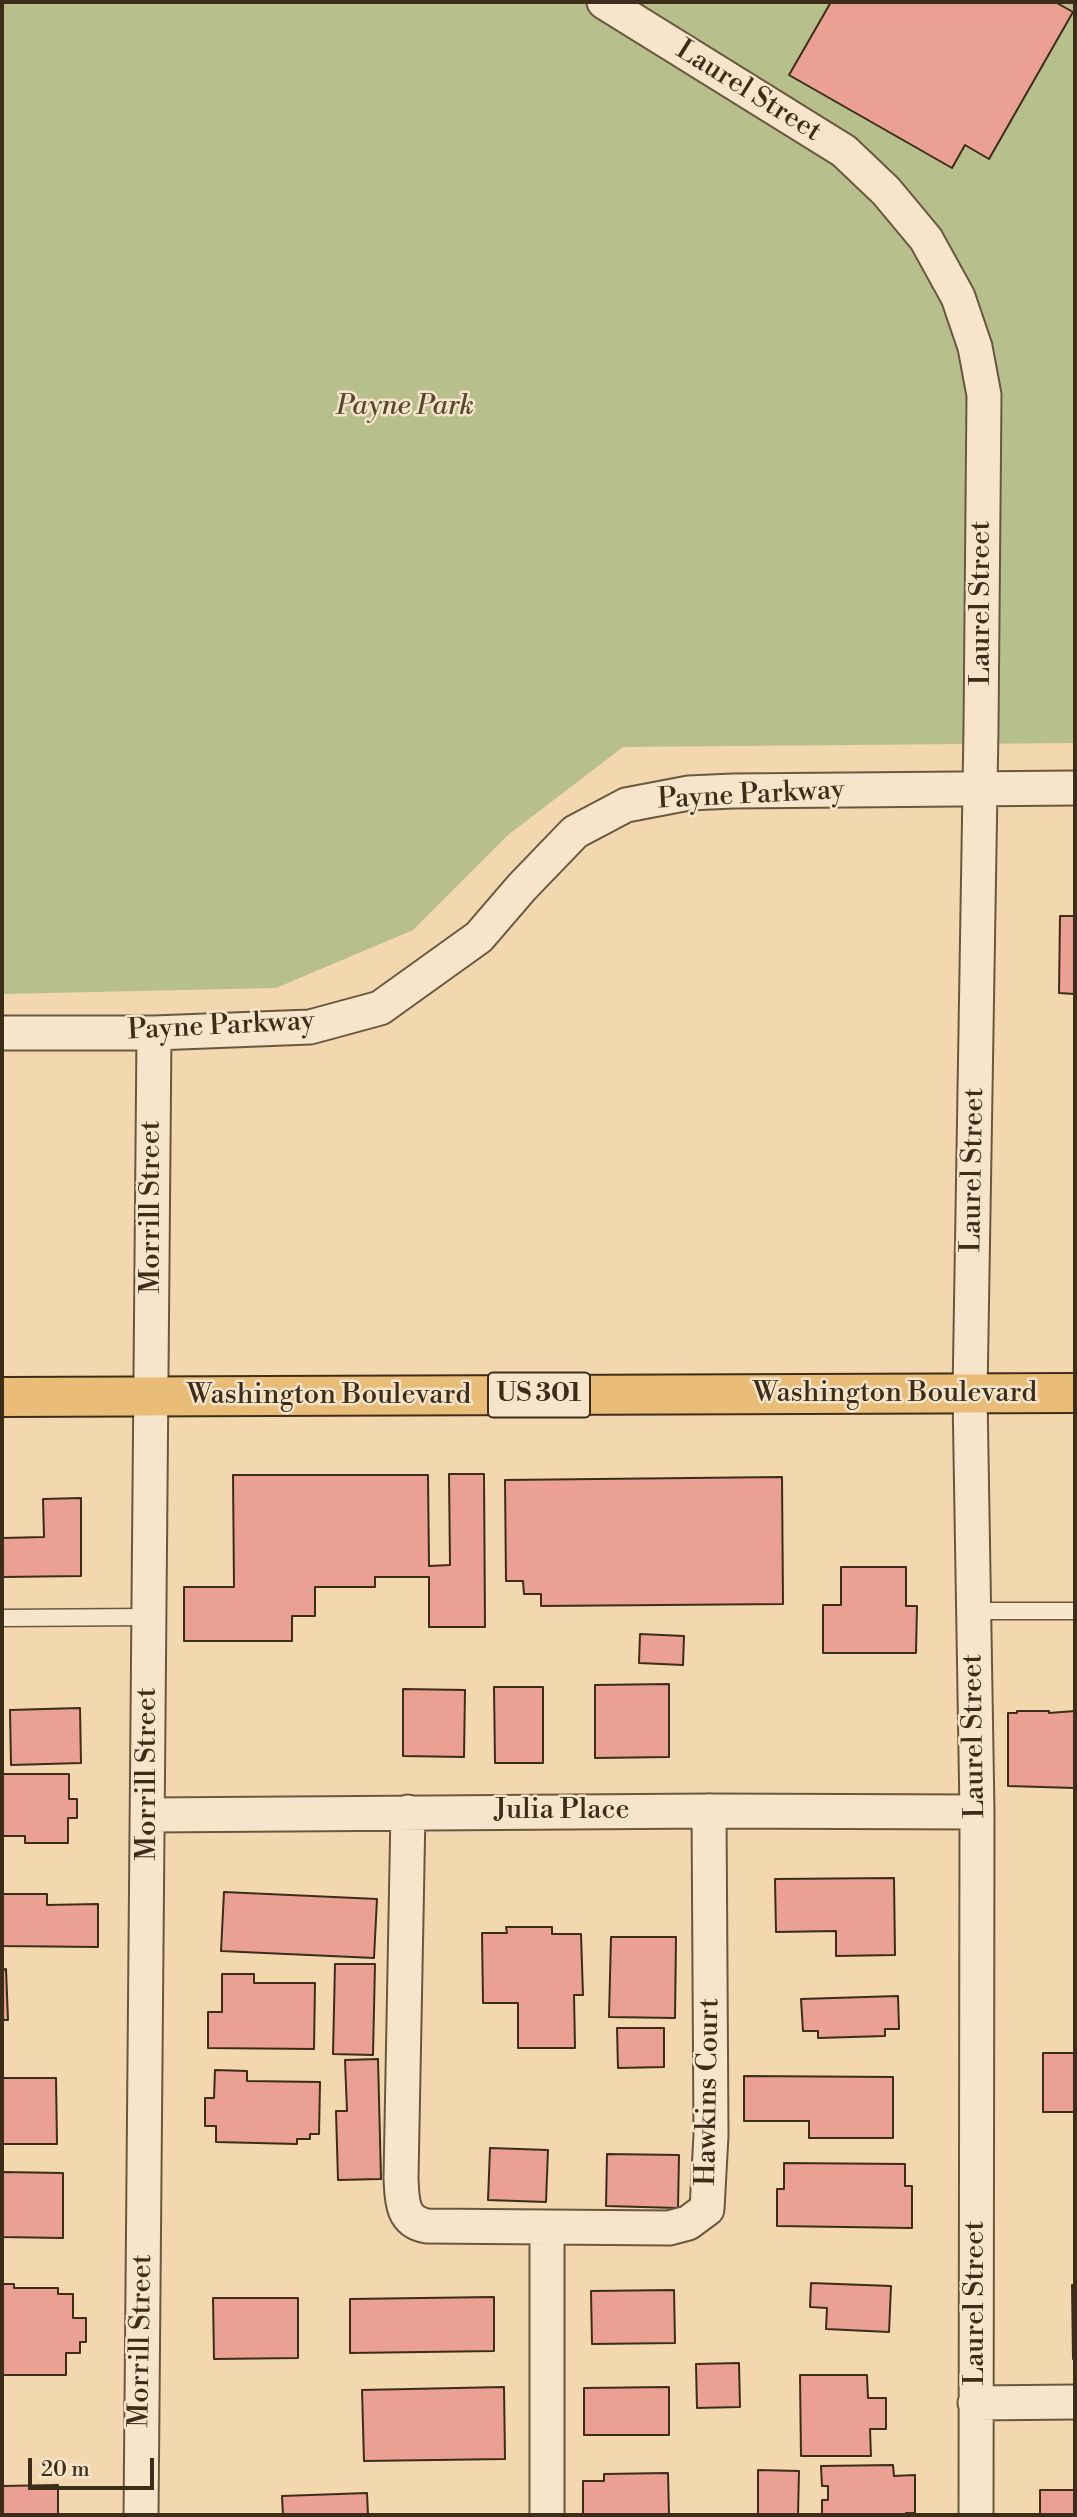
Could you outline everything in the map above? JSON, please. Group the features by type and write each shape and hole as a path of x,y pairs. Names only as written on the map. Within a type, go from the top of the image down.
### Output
{"main road":[{"name":"Washington Boulevard","path":"2,1397 1075,1393"}],"street":[{"name":"Laurel Street","path":"604,2 844,151 886,191 926,240 958,297 975,347 984,395 970,1394 977,1812 976,2515"},
{"name":"Payne Parkway","path":"2,1033 154,1033 310,1027 380,1008 479,937 575,832 626,805 689,793 733,791 1075,788"},
{"name":"Morrill Street","path":"141,2515 154,1033"},
{"name":"Hawkins Court","path":"408,1812 401,2178 404,2210 417,2224 427,2226 670,2228 688,2222 707,2209 711,2135 709,1811"},
{"name":"Julia Place","path":"148,1815 977,1812"},
{"path":"547,2228 547,2515"},
{"path":"975,2403 1075,2402"}],"lane":[{"path":"973,1611 1075,1611"},
{"path":"2,1618 149,1617"}],"green space":[{"name":"Payne Park","path":"2,2 1075,2 1075,743 623,747 508,835 413,930 276,988 2,994"}],"building":[{"path":"831,2 1055,2 1073,12 989,159 965,145 952,168 789,75"},
{"path":"1060,916 1075,916 1075,994 1059,993"},
{"path":"449,1474 484,1474 485,1627 429,1627 429,1577 375,1577 375,1587 315,1587 315,1616 292,1616 292,1641 184,1641 184,1587 234,1587 233,1475 428,1475 429,1566 450,1565"},
{"path":"782,1477 783,1604 541,1606 541,1594 524,1594 523,1581 506,1581 505,1480"},
{"path":"81,1498 81,1576 2,1577 2,1538 44,1537 43,1499"},
{"path":"841,1567 906,1567 906,1606 917,1606 916,1653 823,1653 823,1605 841,1605"},
{"path":"640,1634 684,1636 683,1665 639,1663"},
{"path":"669,1684 669,1757 595,1758 595,1685"},
{"path":"494,1687 543,1687 543,1763 495,1763"},
{"path":"403,1689 465,1690 464,1757 403,1756"},
{"path":"80,1708 81,1763 11,1765 10,1710"},
{"path":"1075,1711 1075,1788 1008,1786 1008,1713"},
{"path":"2,1774 69,1774 69,1799 77,1799 77,1818 68,1818 68,1843 25,1843 25,1836 2,1836"},
{"path":"894,1878 895,1955 836,1956 836,1931 776,1932 775,1879"},
{"path":"224,1892 377,1899 374,1958 221,1951"},
{"path":"2,1894 47,1894 47,1905 98,1904 98,1947 2,1946"},
{"path":"506,1927 552,1927 552,1934 581,1934 583,1995 574,1995 575,2048 518,2048 518,2003 483,2003 482,1933 507,1933"},
{"path":"611,1937 676,1937 675,2018 609,2017"},
{"path":"335,1964 375,1964 373,2055 333,2054"},
{"path":"6,1969 8,2020 2,2020 2,1970"},
{"path":"222,1974 254,1974 254,1983 315,1983 314,2049 208,2048 208,2012 222,2012"},
{"path":"898,1996 899,2029 885,2029 885,2036 818,2038 818,2031 803,2031 801,1999"},
{"path":"617,2028 664,2028 664,2067 618,2068"},
{"path":"1043,2053 1075,2053 1075,2112 1043,2112"},
{"path":"378,2059 381,2179 338,2180 336,2111 347,2111 345,2060"},
{"path":"215,2070 247,2071 247,2081 320,2082 319,2134 310,2134 310,2139 297,2139 297,2144 216,2142 216,2126 205,2126 205,2098 214,2098"},
{"path":"744,2076 893,2077 893,2138 809,2138 809,2121 744,2121"},
{"path":"2,2078 56,2078 57,2144 2,2144"},
{"path":"490,2148 548,2150 546,2202 488,2200"},
{"path":"607,2154 679,2155 678,2208 606,2206"},
{"path":"784,2163 905,2164 905,2186 912,2186 912,2228 777,2226 777,2189 784,2189"},
{"path":"2,2172 63,2173 63,2238 2,2237"},
{"path":"811,2283 891,2286 889,2332 826,2329 827,2308 810,2307"},
{"path":"2,2284 14,2284 14,2288 58,2288 58,2294 73,2294 73,2318 86,2318 86,2342 80,2342 80,2353 66,2353 66,2375 2,2375"},
{"path":"1072,2285 1075,2285 1075,2359 1073,2359"},
{"path":"674,2290 675,2343 592,2344 591,2291"},
{"path":"494,2297 494,2351 350,2353 350,2299"},
{"path":"213,2298 298,2298 298,2358 214,2359"},
{"path":"739,2363 740,2407 697,2408 696,2364"},
{"path":"800,2375 867,2375 868,2398 886,2398 886,2429 870,2429 871,2456 801,2456"},
{"path":"504,2387 505,2459 364,2461 362,2390"},
{"path":"669,2387 669,2435 584,2435 584,2388"},
{"path":"893,2465 894,2476 915,2475 915,2513 822,2515 822,2500 828,2500 828,2486 822,2486 821,2466"},
{"path":"758,2470 799,2471 798,2515 758,2515"},
{"path":"668,2473 669,2515 583,2515 583,2481 604,2481 604,2474"},
{"path":"58,2485 58,2515 2,2515 2,2486"},
{"path":"1040,2490 1075,2490 1075,2515 1040,2515"},
{"path":"367,2493 368,2515 283,2515 282,2496"}]}
